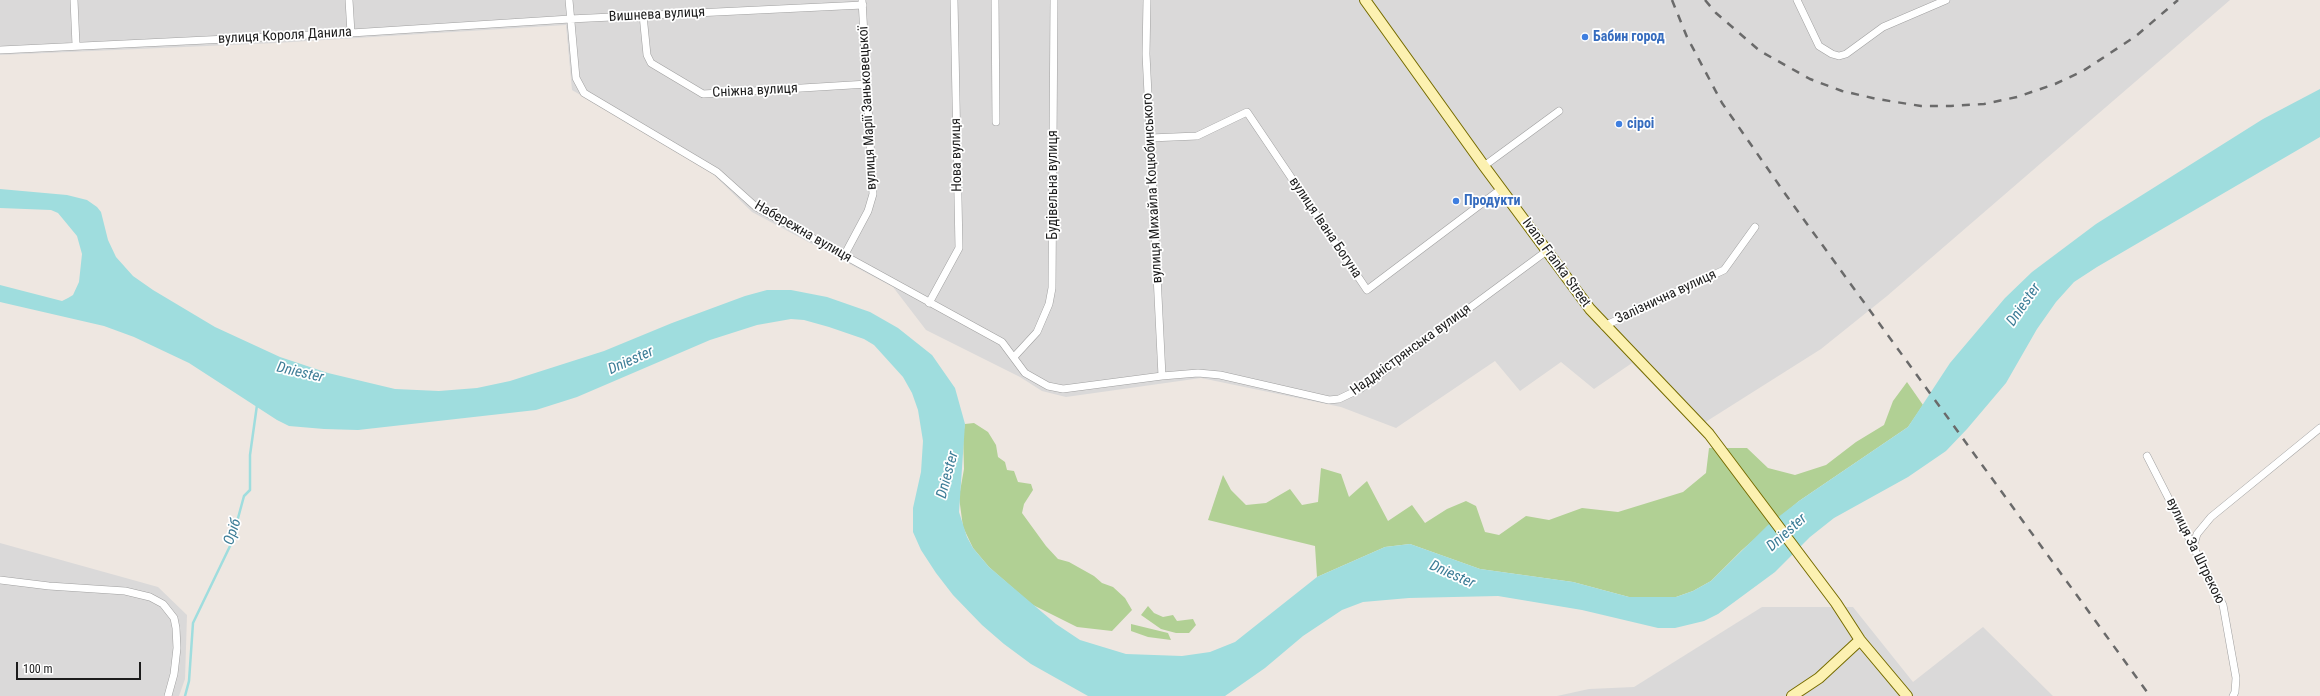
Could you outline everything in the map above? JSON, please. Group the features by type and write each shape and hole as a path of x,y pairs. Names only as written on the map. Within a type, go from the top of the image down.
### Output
{"main road":[{"name":"Ivana Franka Street","path":"1365,0 1484,166 1604,326 1660,380 1709,434 1836,603 1860,640 1907,696"},
{"path":"1792,696 1819,678 1860,640"}],"street":[{"path":"74,0 76,45"},
{"path":"349,0 351,33"},
{"name":"Набережна вулиця","path":"569,0 576,78 584,92 717,172 756,207 1002,342 1025,373"},
{"name":"Нова вулиця","path":"929,303 958,248 954,0"},
{"path":"995,0 996,122"},
{"name":"Будівельна вулиця","path":"1014,357 1037,332 1049,304 1052,288 1054,0"},
{"name":"вулиця Михайла Коцюбинського","path":"1147,0 1146,54 1162,376"},
{"path":"1798,0 1819,46 1832,54 1839,56 1846,54 1883,28 1946,0"},
{"name":"Вишнева вулиця","path":"570,19 862,3"},
{"name":"вулиця Марії Заньковецької","path":"844,256 868,211 873,194 868,84 862,3"},
{"name":"Сніжна вулиця","path":"643,15 647,55 650,63 703,94 868,84"},
{"name":"вулиця Короля Данила","path":"0,50 76,45 351,33 570,19"},
{"path":"1484,166 1559,111"},
{"name":"вулиця Івана Богуна","path":"1150,138 1197,136 1247,112 1367,290 1501,189"},
{"name":"Залізнична вулиця","path":"1604,326 1724,270 1755,227"},
{"name":"Наддністрянська вулиця","path":"1025,373 1048,386 1063,389 1162,376 1198,373 1220,376 1329,400 1339,399 1360,389 1548,250"},
{"path":"2194,544 2197,534 2211,517 2320,428"},
{"name":"вулиця За Штрекою","path":"2147,456 2194,544 2196,554 2223,606 2236,678 2235,692 2233,696"},
{"path":"0,580 49,586 125,591 150,597 163,604 174,618 176,634 174,674 168,696"}],"shaded area":[{"path":"0,0 2230,0 1887,296 1821,349 1696,428 1632,363 1594,389 1561,362 1520,391 1495,361 1396,428 1341,407 1201,378 1066,397 1042,391 1020,377 926,330 893,287 752,212 713,174 572,90 566,25 276,43 0,55"},
{"path":"0,543 158,587 187,615 185,679 179,696 0,696"},
{"path":"1762,607 1853,607 1913,682 1983,627 2053,696 1557,696 1589,689 1634,687"}],"green space":[{"path":"1907,382 1923,405 1908,427 1799,501 1742,550 1711,581 1693,591 1676,597 1629,597 1573,582 1480,569 1410,544 1385,547 1317,577 1315,546 1208,520 1223,475 1231,490 1246,505 1266,503 1290,489 1302,505 1318,502 1321,468 1341,474 1349,497 1367,481 1388,521 1412,505 1425,523 1447,509 1466,501 1476,506 1485,532 1499,535 1526,516 1549,520 1582,508 1618,512 1683,492 1706,473 1709,448 1747,448 1768,468 1795,475 1826,465 1856,442 1884,425 1893,401"},
{"path":"974,423 988,432 996,445 998,457 1005,462 1007,470 1014,471 1018,482 1031,484 1033,490 1024,504 1022,513 1046,546 1058,559 1069,562 1094,576 1102,583 1113,587 1125,598 1132,610 1112,631 1077,627 1031,604 989,567 973,548 963,527 959,497 964,469 963,434 965,424"},
{"path":"1148,606 1154,613 1163,617 1173,615 1177,621 1193,619 1196,625 1189,633 1176,633 1161,629 1141,615"},
{"path":"1131,624 1168,633 1171,640 1148,637 1131,631"}],"water":[{"name":"Dniester","path":"2320,89 2320,137 2097,267 2074,282 2056,302 2037,329 2006,383 1946,451 1908,477 1834,518 1810,537 1775,572 1718,614 1704,621 1675,628 1658,628 1582,610 1498,596 1409,598 1363,602 1342,610 1303,636 1265,668 1225,696 1088,696 1031,664 982,625 953,595 936,573 921,550 913,532 913,508 921,472 923,441 918,410 912,393 903,377 874,345 864,339 829,327 804,320 791,319 757,325 710,340 577,397 536,410 358,430 324,429 289,426 277,420 189,363 134,337 104,326 0,302 0,285 62,301 68,298 73,295 79,282 82,254 77,236 58,213 51,210 0,208 0,189 67,195 87,200 101,212 108,240 116,257 133,276 153,290 215,327 280,357 328,373 395,389 439,391 477,388 510,381 604,351 672,323 745,296 767,290 791,290 827,297 870,312 898,328 932,355 955,388 965,424 959,512 967,537 973,548 989,567 1056,624 1080,640 1126,654 1182,656 1210,652 1235,642 1317,577 1385,547 1410,544 1480,569 1573,582 1629,597 1676,597 1693,591 1711,581 1768,525 1799,501 1908,427 1950,363 2005,298 2032,272 2096,224 2263,119"}],"waterway":[{"name":"Оріб","path":"185,696 189,681 193,623 231,544 244,496 250,490 250,455 257,405"}],"railway":[{"path":"1672,0 1687,37 1722,103 1786,195 2150,696"},
{"path":"1705,0 1716,13 1760,51 1810,79 1842,91 1877,99 1921,106 1984,104 2017,97 2055,84 2083,71 2136,36 2178,0"}],"place":[{"name":"Бабин город","path":"1585,37"},
{"name":"сіроі","path":"1619,124"},
{"name":"Продукти","path":"1456,201"}]}
